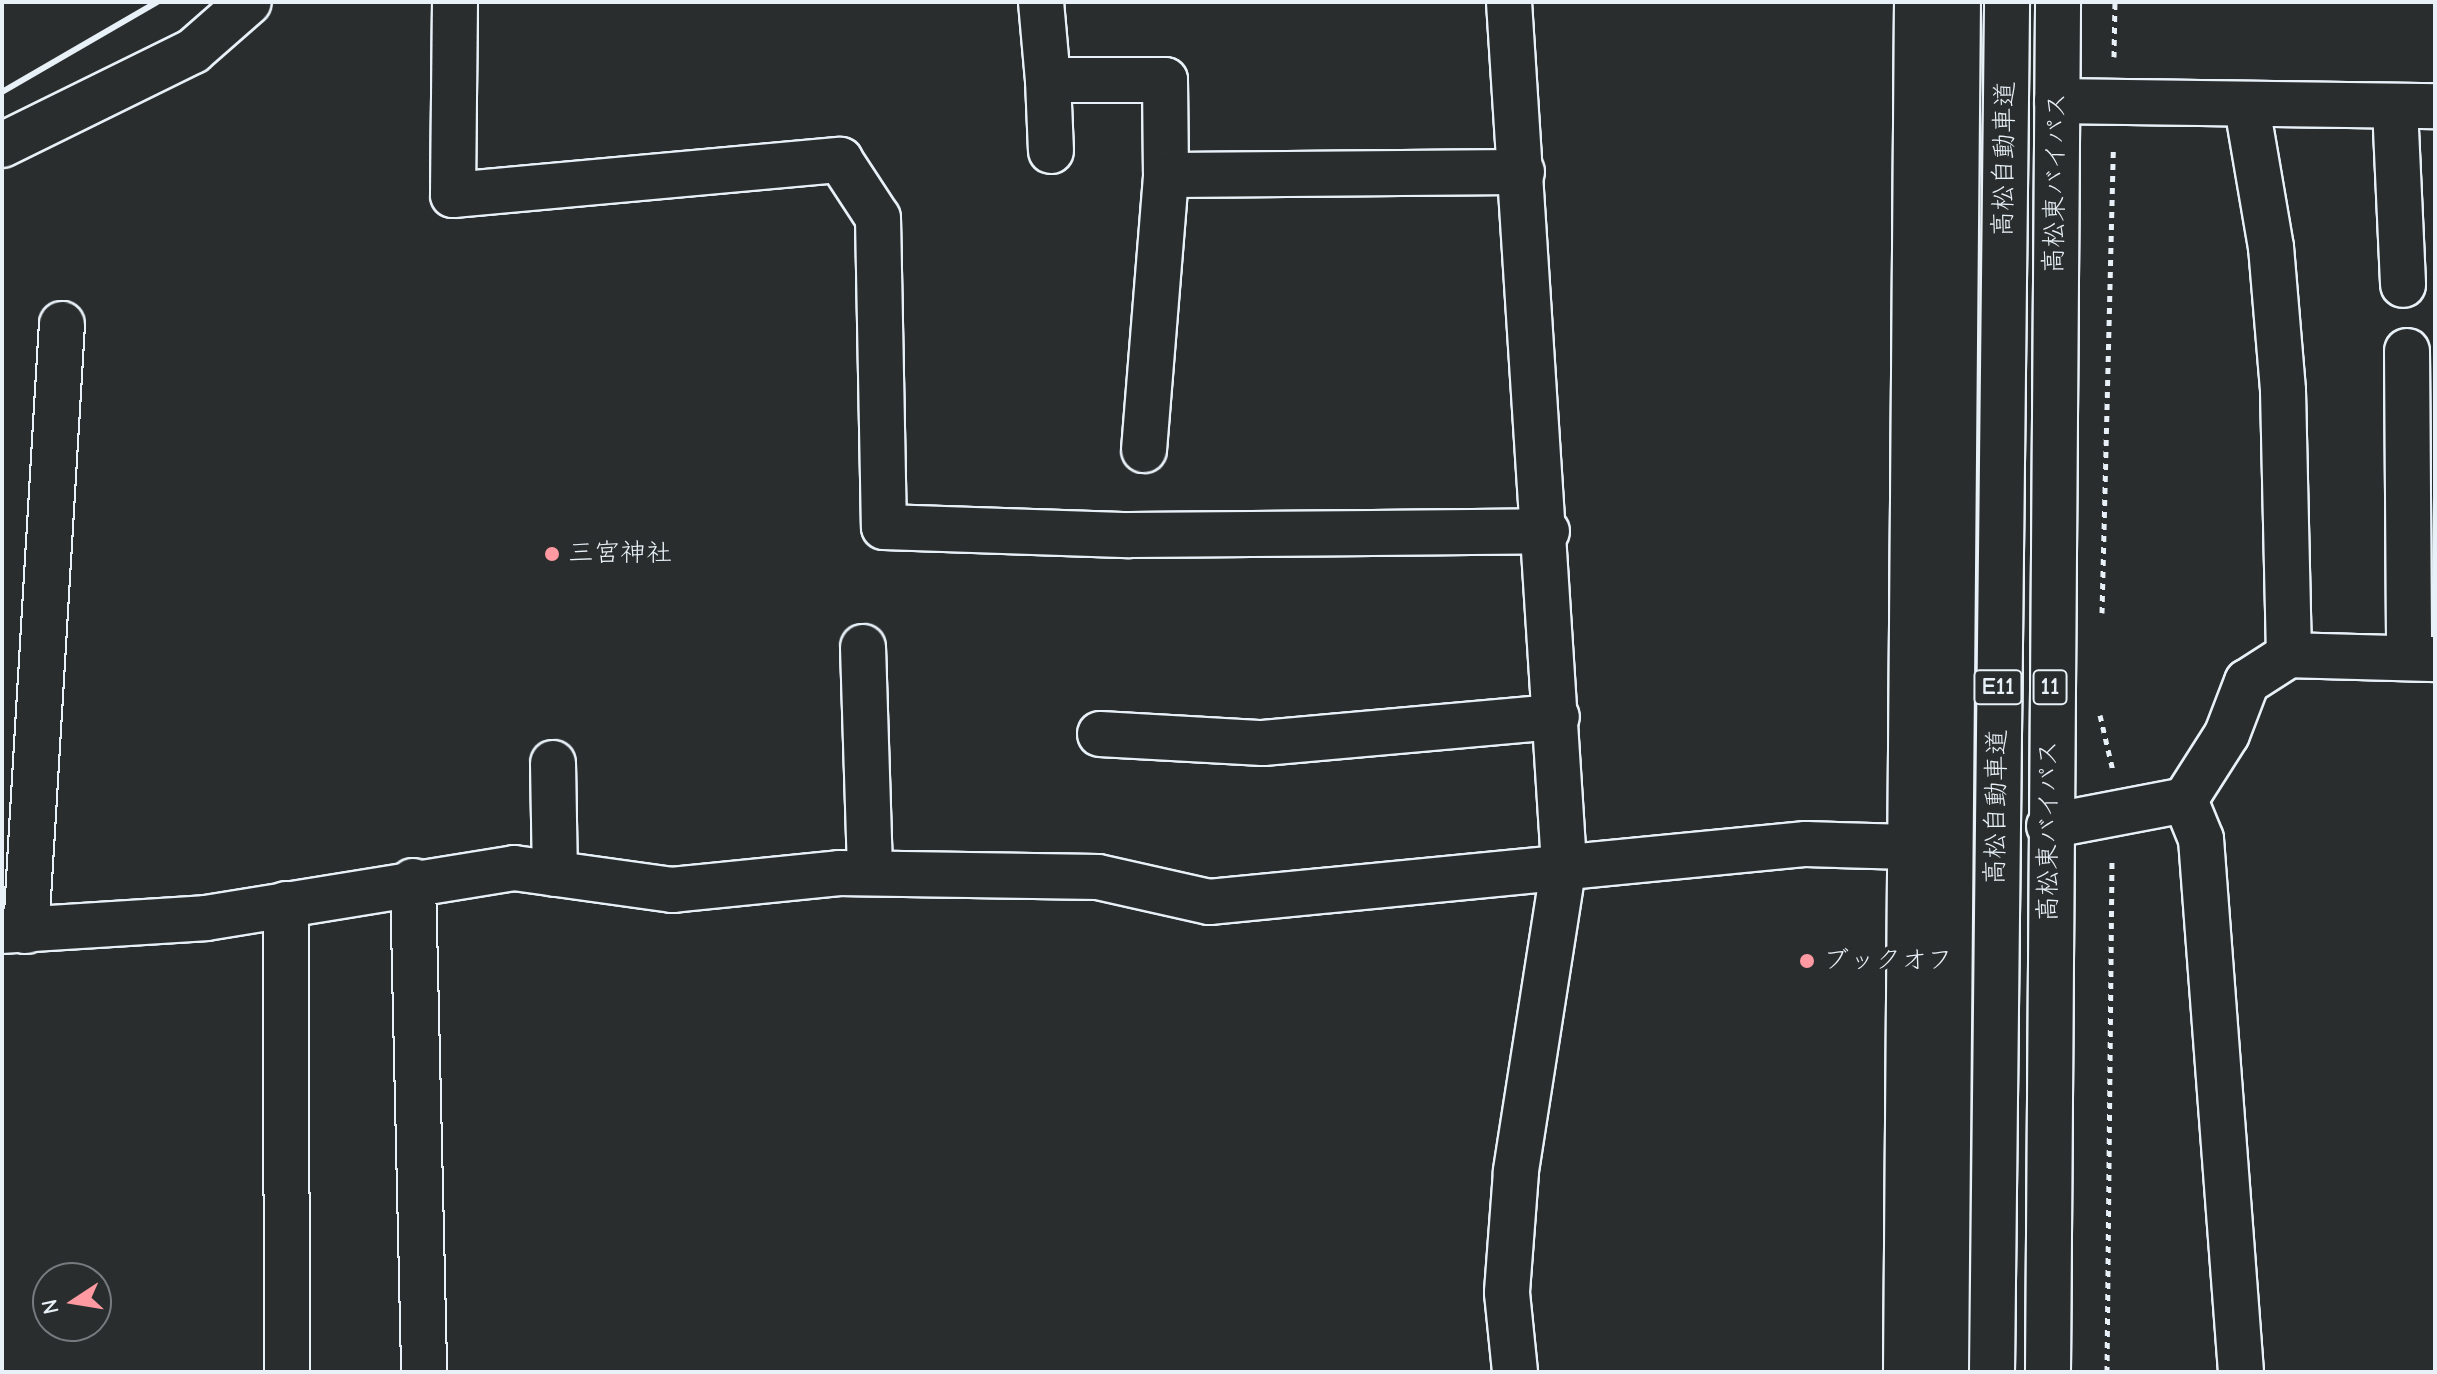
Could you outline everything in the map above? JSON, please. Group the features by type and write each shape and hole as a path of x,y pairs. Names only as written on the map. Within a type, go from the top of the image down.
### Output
{"main road":[{"path":"2,145 193,51 249,2"},
{"path":"455,2 453,195 840,160 878,218 884,527 1130,535 1547,531"},
{"path":"1041,2 1051,151"},
{"path":"1509,2 1547,531 1564,864 1516,1172 1507,1293 1515,1372"},
{"path":"1906,1372 1917,2"},
{"name":"高松自動車道","path":"1946,1372 1958,2"},
{"name":"高松自動車道","path":"1992,1372 2007,2"},
{"name":"高松東バイパス","path":"2048,1372 2049,826 2058,2"},
{"path":"1048,80 1165,80 1166,175 1144,450"},
{"path":"2057,101 2247,107 2415,106 2403,285"},
{"path":"2247,107 2271,247 2283,391 2289,655"},
{"path":"1166,175 1522,172"},
{"path":"62,324 14,931 206,918 413,881 514,868 672,890 870,873 1098,877 1209,902 1382,890 1564,864 1806,844 1909,847"},
{"path":"2049,826 2185,800 2227,734 2247,682 2289,655 2422,658 2416,377"},
{"path":"863,647 870,873"},
{"path":"1100,734 1263,743 1557,717"},
{"path":"553,763 555,874"},
{"path":"2185,800 2201,839 2241,1372"},
{"path":"413,881 424,1372"},
{"path":"286,904 287,1372"}],"path":[{"path":"2102,619 2115,2"},
{"path":"2100,697 2114,814 2107,1372"}],"railway":[{"path":"2,92 157,2"}],"place":[{"name":"三宮神社","path":"552,554"},
{"name":"ブックオフ","path":"1807,961"}]}
